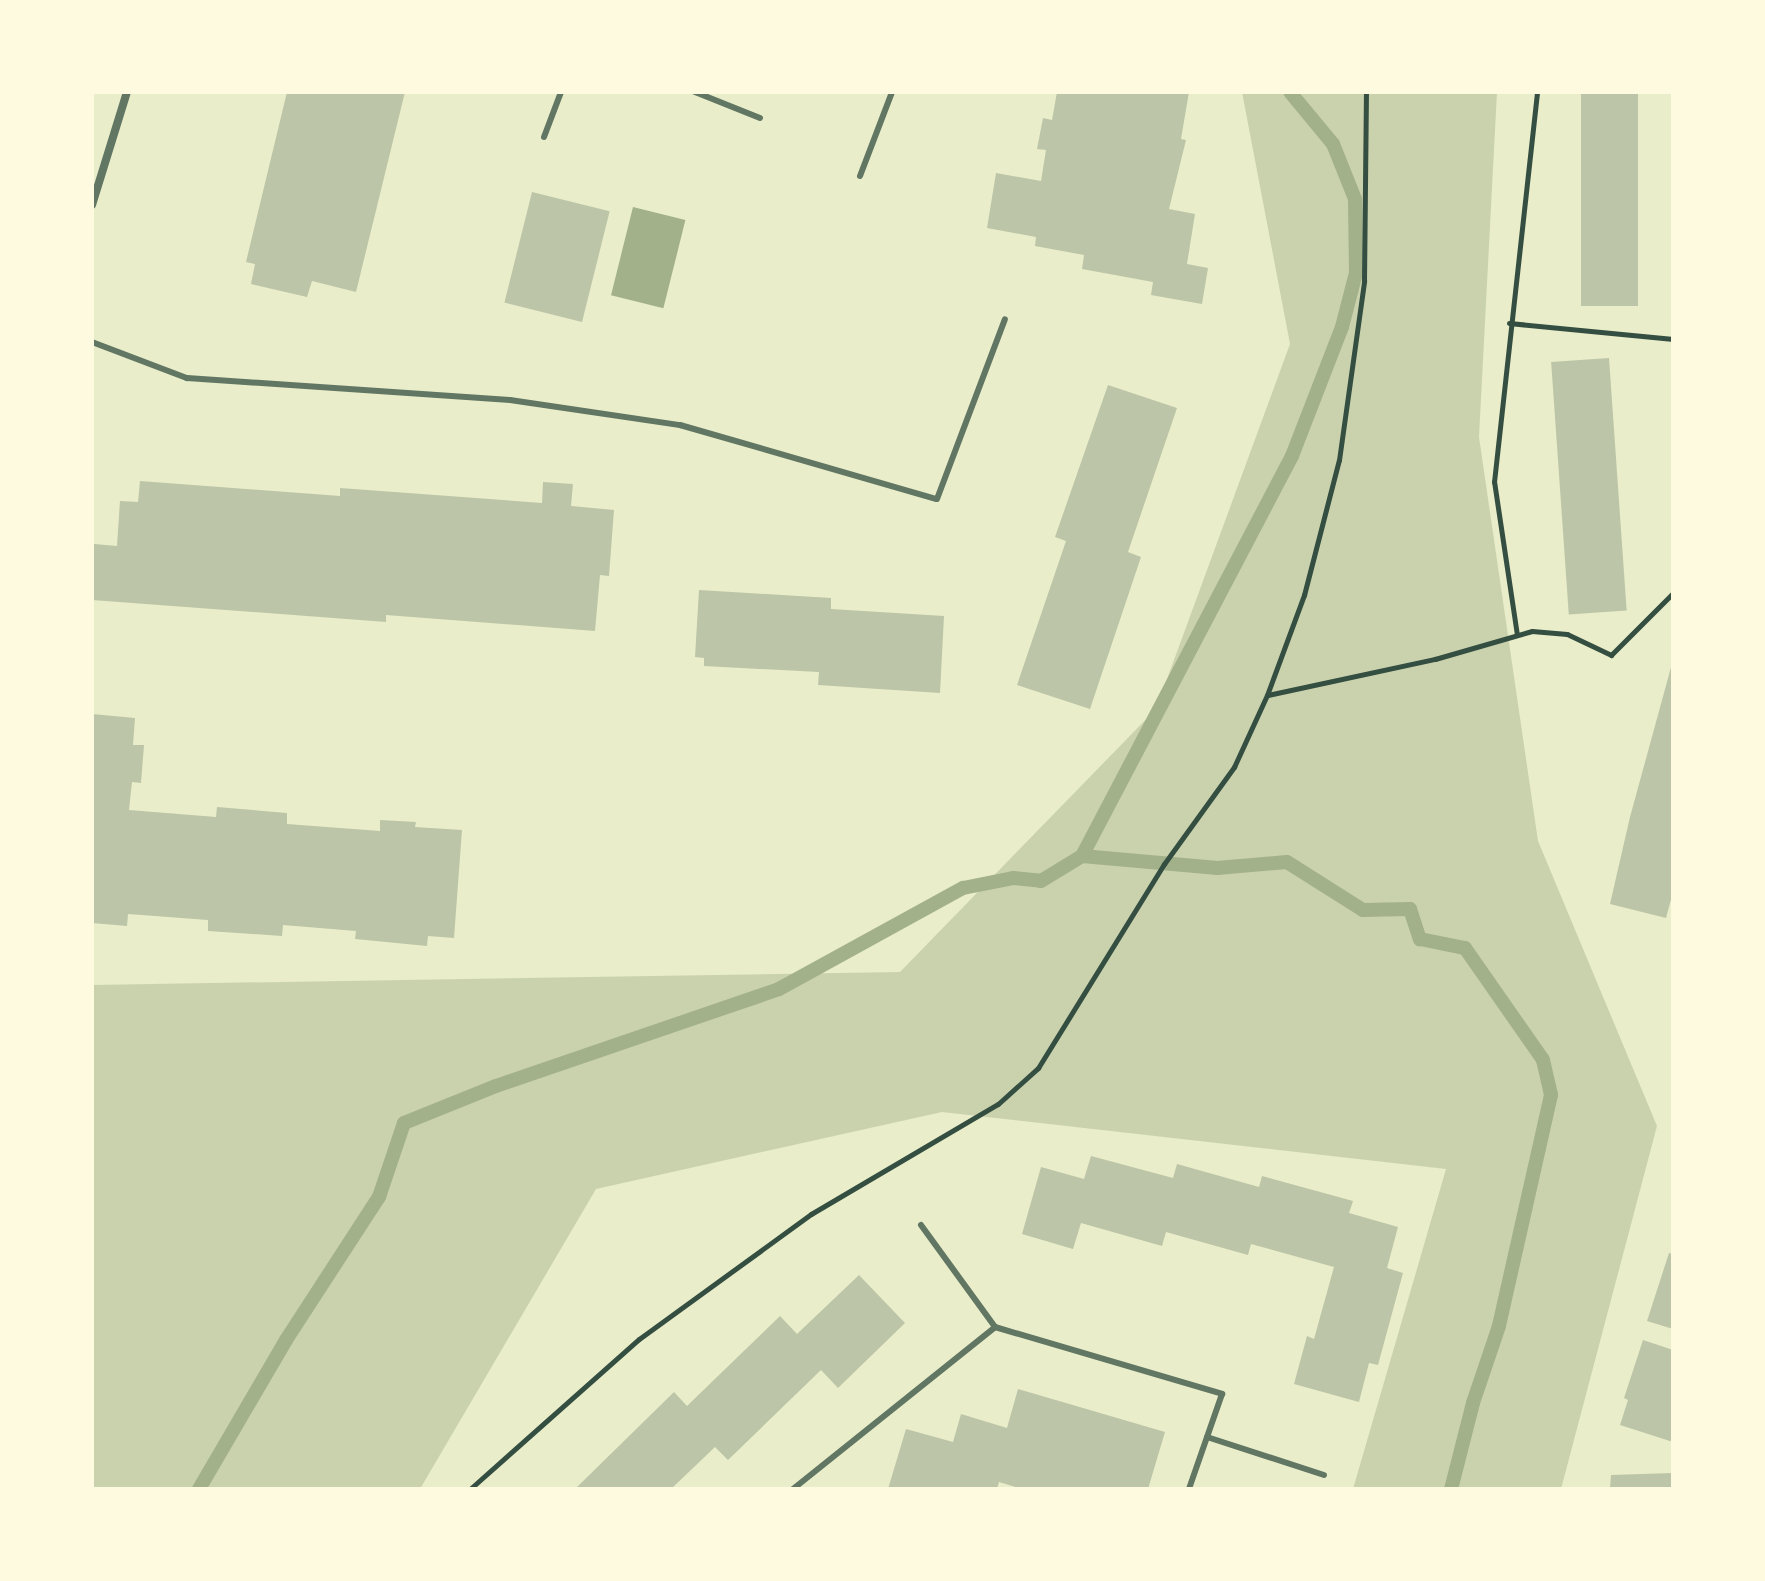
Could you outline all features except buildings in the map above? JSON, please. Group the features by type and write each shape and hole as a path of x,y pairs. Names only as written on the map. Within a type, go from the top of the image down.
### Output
{"street":[{"path":"92,205 127,92"}],"lane":[{"path":"544,137 561,92"},
{"path":"695,92 760,118"},
{"path":"860,176 892,92"},
{"path":"92,342 187,378 510,400 680,425 937,499 1005,319"},
{"path":"921,1225 995,1327 1222,1394 1189,1489"},
{"path":"793,1489 995,1327"},
{"path":"1207,1437 1324,1475"}],"path":[{"path":"470,1489 651,1330 811,1214 998,1104 1038,1068 1164,864 1234,767 1267,695 1304,595 1339,460 1364,281 1366,92"},
{"path":"1517,635 1494,482 1509,323 1537,92"},
{"path":"1509,323 1673,339"},
{"path":"1267,695 1435,659 1532,631 1567,634 1611,655 1673,593"}],"shaded area":[{"path":"1242,92 1497,92 1479,437 1538,841 1657,1126 1561,1489 1353,1489 1446,1169 942,1112 596,1189 420,1489 92,1489 92,985 900,972 1156,709 1290,344"},
{"path":"633,207 685,220 663,308 611,295"}],"waterway":[{"path":"199,1489 286,1340 379,1197 404,1123 496,1086 779,989 963,888 1014,878 1041,881 1082,856 1292,456 1342,327 1356,273 1355,199 1333,144 1290,92"},
{"path":"1082,856 1217,868 1287,862 1363,910 1410,909 1420,939 1465,948 1543,1060 1551,1095 1499,1326 1473,1403 1451,1489"}]}
